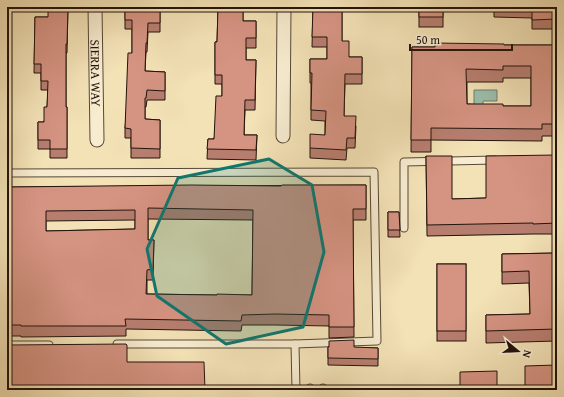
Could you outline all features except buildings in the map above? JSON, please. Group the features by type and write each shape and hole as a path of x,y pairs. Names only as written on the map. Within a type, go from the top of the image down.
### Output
{"street":[{"name":"SIERRA WAY","path":"95,7 97,140"},
{"path":"283,136 284,7"}],"lane":[{"path":"404,228 404,162 503,160"},
{"path":"7,173 374,172 377,341 295,344 108,344"},
{"path":"295,344 296,390"},
{"path":"7,345 54,345"}],"highlighted area":[{"path":"269,159 312,185 324,252 303,327 226,344 157,296 147,249 178,178"}],"shaded area":[{"path":"474,90 497,90 497,101 483,101 483,106 474,106"}]}
